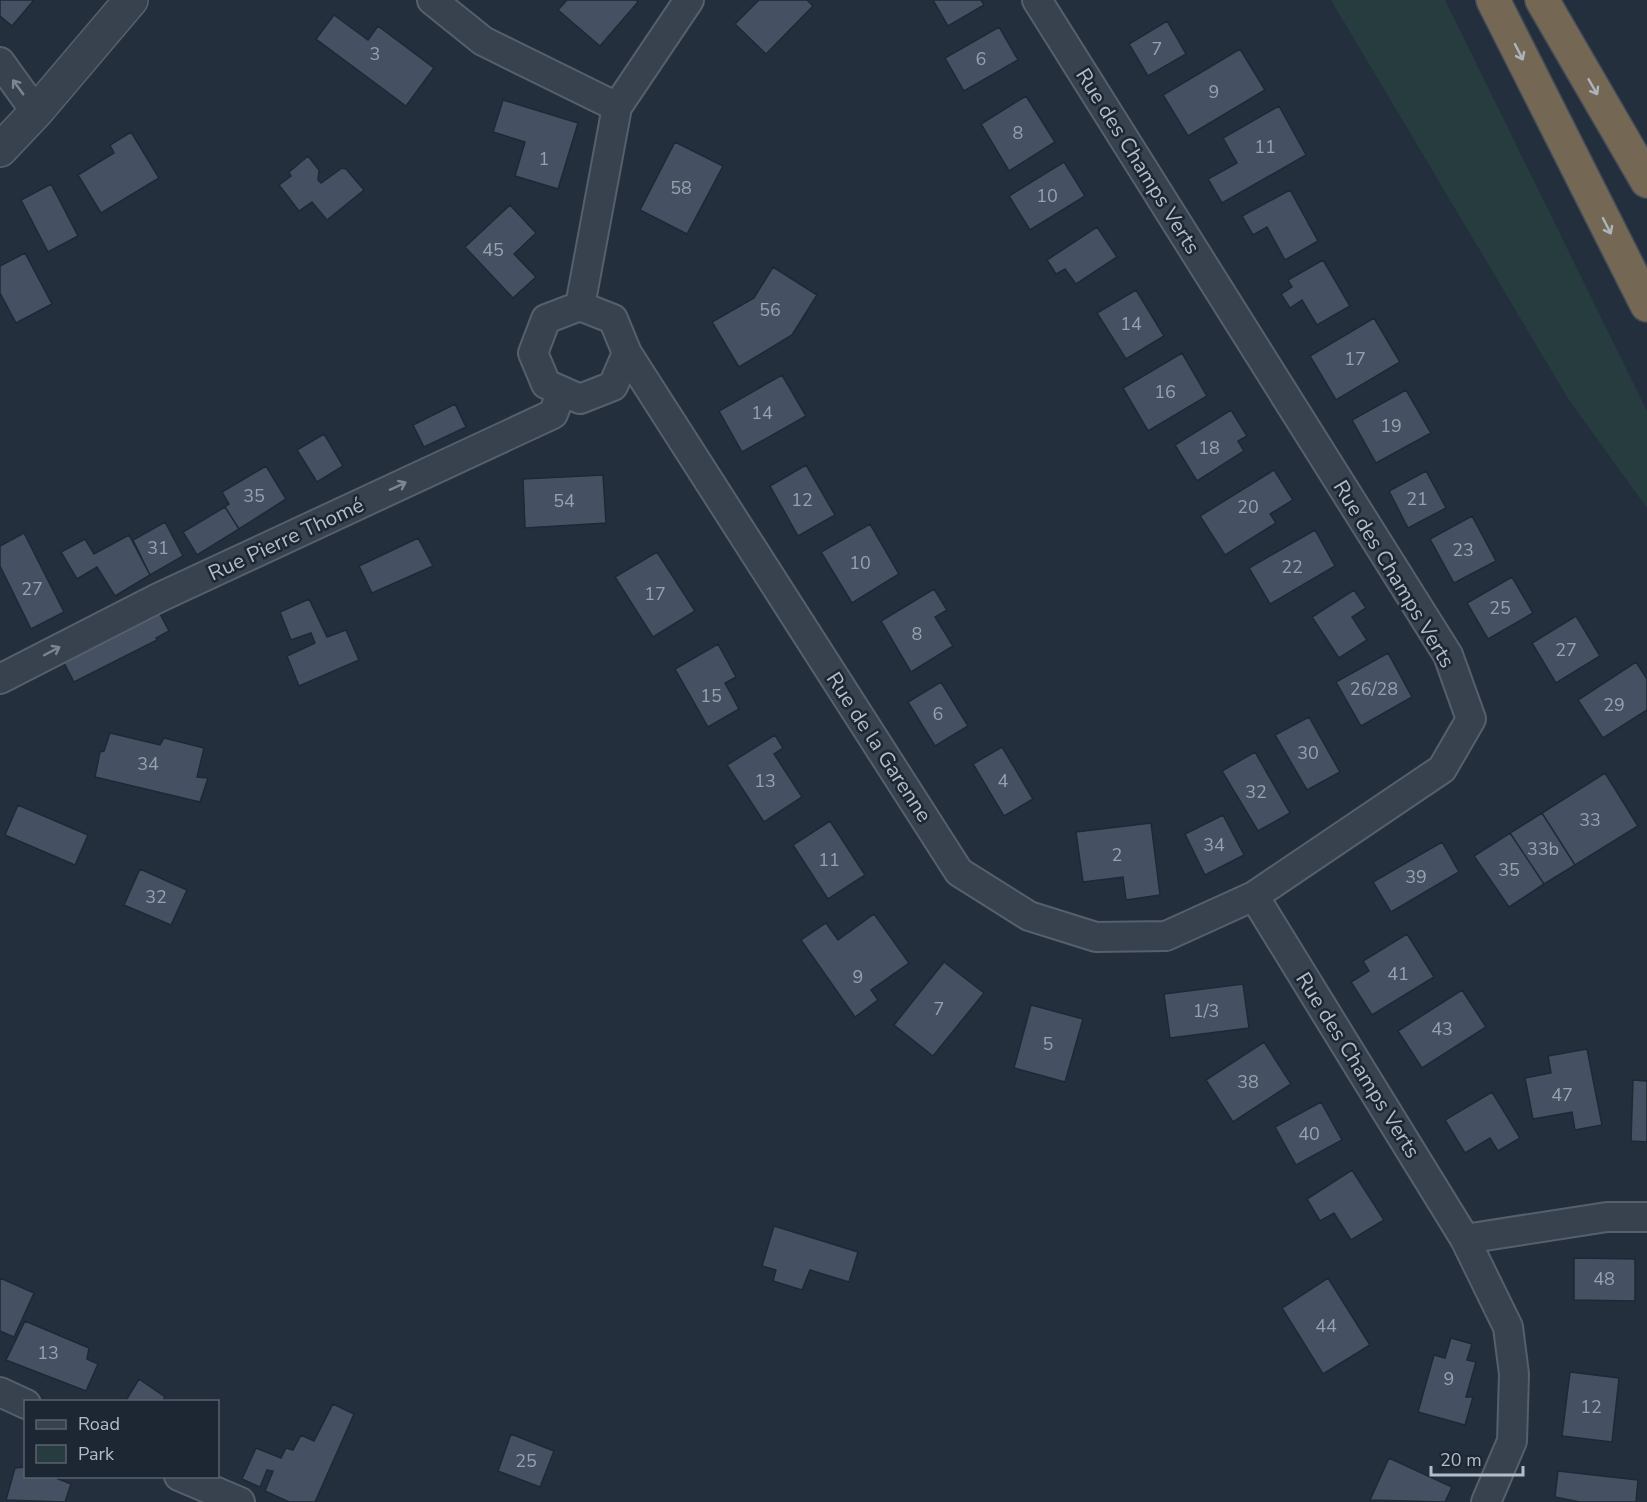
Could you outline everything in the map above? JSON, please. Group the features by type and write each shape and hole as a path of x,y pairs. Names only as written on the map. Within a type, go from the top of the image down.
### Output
{"highway":[{"path":"1492,0 1647,305"},
{"path":"1542,0 1647,181"}],"street":[{"path":"0,150 36,112 131,0"},
{"path":"432,0 483,41 616,107"},
{"path":"580,306 616,107 690,0"},
{"name":"Rue des Champs Verts","path":"1037,0 1448,655 1471,719 1442,769 1254,896 1465,1239 1508,1327 1515,1374 1512,1441 1486,1502"},
{"path":"0,62 36,112"},
{"path":"580,306 613,319 627,353 613,386 580,399 546,384 533,353 546,319 580,306"},
{"name":"Rue de la Garenne","path":"627,353 959,872 1029,916 1096,937 1166,936 1254,896"},
{"name":"Rue Pierre Thomé","path":"0,679 158,598 553,414 562,391"},
{"path":"1465,1239 1607,1216 1647,1217"},
{"path":"0,1392 24,1403"},
{"path":"184,1478 240,1502"}],"green space":[{"path":"1331,0 1445,0 1647,411 1647,508 1569,400"}],"building":[{"path":"0,0 34,0 12,26 0,16"},
{"path":"567,0 636,0 638,2 600,46 558,10"},
{"path":"759,0 807,0 813,6 766,54 735,24"},
{"path":"933,0 981,0 984,5 948,26"},
{"path":"334,15 368,40 378,26 434,68 406,106 316,39"},
{"path":"1167,21 1186,54 1148,76 1129,44"},
{"path":"999,27 1018,60 964,91 945,58"},
{"path":"1240,49 1265,90 1188,136 1163,95"},
{"path":"1026,96 1055,142 1009,171 981,124"},
{"path":"503,100 578,123 558,189 515,176 525,142 493,132"},
{"path":"1279,106 1306,155 1222,203 1208,179 1237,163 1223,138"},
{"path":"131,132 159,178 101,213 78,175 114,153 110,145"},
{"path":"675,142 723,166 687,234 640,210"},
{"path":"308,156 319,170 318,180 321,183 342,168 346,169 364,190 327,220 312,202 299,211 279,185 291,176 289,172"},
{"path":"1064,162 1085,196 1030,230 1009,196"},
{"path":"51,184 78,236 48,252 21,200"},
{"path":"1290,190 1318,241 1285,260 1267,227 1253,235 1242,216"},
{"path":"510,205 536,233 514,254 536,277 513,298 465,247"},
{"path":"1097,227 1117,257 1076,284 1065,269 1056,274 1047,260"},
{"path":"25,253 52,304 16,323 0,293 0,266"},
{"path":"1323,260 1350,306 1317,325 1302,300 1290,308 1281,294 1292,287 1288,280"},
{"path":"773,267 817,295 792,335 739,367 712,322 754,298"},
{"path":"1136,290 1164,336 1126,359 1097,313"},
{"path":"1374,318 1400,362 1336,400 1310,356"},
{"path":"1182,353 1207,396 1148,431 1123,388"},
{"path":"782,375 806,416 742,452 719,411"},
{"path":"1406,390 1431,433 1376,463 1352,420"},
{"path":"455,404 466,427 424,447 413,425"},
{"path":"1231,410 1247,436 1238,441 1244,451 1197,481 1175,445"},
{"path":"324,434 343,466 317,482 297,450"},
{"path":"806,465 835,515 798,536 770,486"},
{"path":"266,466 286,499 239,529 225,507 229,504 222,492"},
{"path":"1274,470 1293,500 1270,514 1276,523 1225,555 1200,516"},
{"path":"1426,471 1446,508 1408,528 1389,491"},
{"path":"603,475 606,523 525,528 523,479"},
{"path":"225,507 239,529 197,555 183,532"},
{"path":"1472,516 1496,561 1454,583 1430,539"},
{"path":"165,522 183,556 150,575 133,540"},
{"path":"870,524 899,574 852,603 821,552"},
{"path":"1315,530 1335,566 1270,604 1249,568"},
{"path":"24,533 64,612 31,629 0,566 0,546"},
{"path":"129,535 150,575 115,596 97,567 77,579 61,552 85,539 94,554"},
{"path":"418,538 433,566 372,593 359,566"},
{"path":"657,552 695,611 653,637 615,577"},
{"path":"1512,577 1533,613 1488,639 1467,603"},
{"path":"934,589 947,610 935,617 953,646 911,672 881,621"},
{"path":"1354,590 1366,608 1352,617 1367,640 1339,658 1312,617"},
{"path":"309,599 327,637 346,630 359,660 299,686 287,656 315,643 311,633 291,640 280,612"},
{"path":"159,612 169,631 156,638 157,640 74,682 62,659"},
{"path":"1576,616 1600,656 1556,683 1532,643"},
{"path":"718,644 736,677 725,683 739,709 708,727 675,669"},
{"path":"1388,653 1412,697 1361,726 1336,682"},
{"path":"1636,662 1647,679 1647,710 1603,738 1578,700"},
{"path":"941,682 968,726 935,746 908,702"},
{"path":"1309,717 1340,772 1307,790 1275,735"},
{"path":"110,733 160,745 164,738 204,748 197,777 208,778 200,802 95,777 100,752 104,751"},
{"path":"775,735 783,748 774,754 802,797 764,822 727,765"},
{"path":"1002,747 1033,799 1004,816 973,764"},
{"path":"1255,752 1290,813 1258,831 1222,771"},
{"path":"1605,773 1638,826 1575,865 1542,813"},
{"path":"18,805 88,835 75,865 5,835"},
{"path":"1542,813 1575,865 1544,884 1510,833"},
{"path":"1223,815 1244,855 1205,875 1185,834"},
{"path":"830,821 865,875 828,899 793,845"},
{"path":"1151,823 1160,895 1126,900 1123,877 1083,882 1076,832"},
{"path":"1510,833 1544,884 1509,907 1474,856"},
{"path":"1442,842 1459,872 1391,912 1373,882"},
{"path":"140,869 187,890 171,925 124,905"},
{"path":"874,914 909,963 871,990 878,1000 855,1017 801,940 826,923 838,940"},
{"path":"1407,934 1434,977 1372,1015 1351,982 1369,971 1363,961"},
{"path":"944,962 984,993 933,1056 894,1025"},
{"path":"1243,984 1249,1028 1170,1038 1164,994"},
{"path":"1462,990 1486,1027 1422,1068 1398,1031"},
{"path":"1031,1005 1083,1019 1065,1082 1014,1068"},
{"path":"1264,1042 1291,1084 1233,1122 1206,1080"},
{"path":"1587,1049 1602,1125 1575,1130 1572,1112 1533,1119 1525,1078 1551,1073 1548,1056"},
{"path":"1633,1080 1647,1081 1647,1142 1631,1141"},
{"path":"1492,1092 1520,1138 1498,1151 1490,1138 1465,1153 1445,1120"},
{"path":"1321,1102 1342,1140 1296,1165 1275,1127"},
{"path":"1352,1170 1384,1220 1351,1240 1334,1213 1320,1221 1307,1199"},
{"path":"774,1226 858,1252 849,1282 810,1270 802,1290 773,1281 776,1270 762,1266"},
{"path":"1574,1258 1635,1259 1635,1301 1574,1300"},
{"path":"0,1278 34,1293 14,1337 0,1331"},
{"path":"1328,1278 1370,1345 1323,1374 1282,1308"},
{"path":"25,1321 89,1348 87,1359 98,1364 86,1391 6,1360"},
{"path":"1451,1338 1472,1344 1467,1360 1476,1362 1466,1397 1473,1397 1465,1425 1418,1412 1434,1355 1445,1358"},
{"path":"1570,1372 1619,1378 1612,1442 1562,1436"},
{"path":"139,1379 165,1397 163,1400 126,1400"},
{"path":"333,1404 354,1414 315,1502 289,1502 265,1491 273,1471 267,1470 260,1487 242,1479 256,1448 281,1458 286,1448 293,1450 301,1435 314,1441"},
{"path":"511,1434 554,1451 540,1487 498,1471"},
{"path":"1389,1458 1452,1487 1445,1502 1370,1500"},
{"path":"24,1467 24,1478 56,1478 71,1484 65,1502 6,1500 15,1468"},
{"path":"1558,1471 1638,1480 1636,1502 1580,1502 1555,1497"}]}
